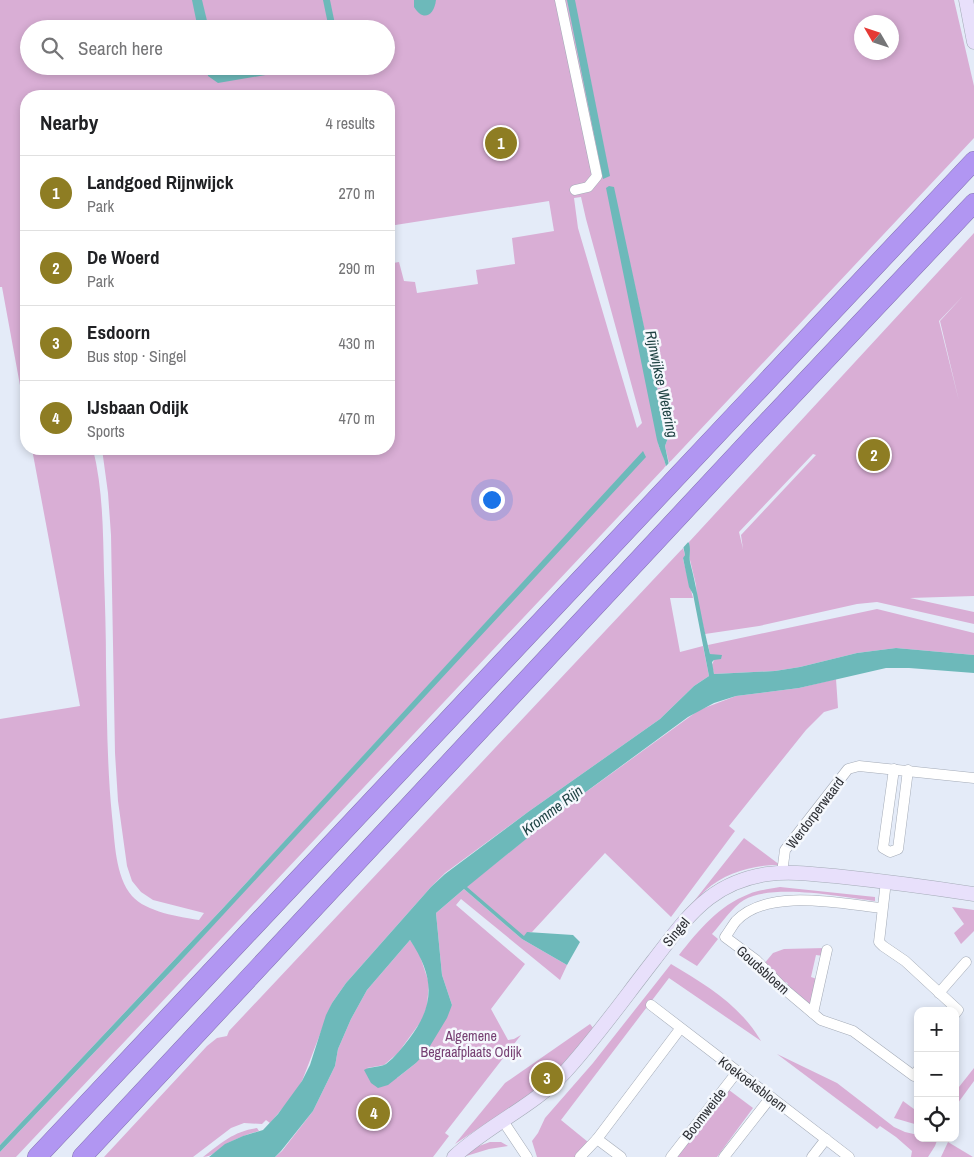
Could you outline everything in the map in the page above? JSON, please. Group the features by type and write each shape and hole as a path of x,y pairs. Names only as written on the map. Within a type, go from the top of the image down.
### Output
{"highway":[{"path":"37,1157 974,161"},
{"path":"82,1157 686,508 972,206"}],"street":[{"path":"560,0 597,176 588,187 575,190"},
{"path":"966,0 974,42"},
{"name":"Werdorperwaard","path":"782,873 785,850 848,770 859,766 974,778"},
{"path":"894,769 883,848 890,852 898,849 908,770"},
{"name":"Singel","path":"454,1157 471,1142 536,1098 565,1072 675,932 699,906 723,888 742,880 766,874 782,873 885,887 974,894"},
{"path":"885,887 879,942 905,961 955,1007"},
{"name":"Goudsbloem","path":"882,908 811,901 770,902 751,910 737,920 725,937 756,960 783,988 821,1020 853,1031 914,1076"},
{"path":"813,1013 827,950"},
{"path":"939,993 966,962"},
{"name":"Koekoeksbloem","path":"651,1006 849,1157"},
{"path":"580,1157 597,1138 680,1029"},
{"name":"Boomweide","path":"671,1157 737,1072"},
{"path":"724,1157 770,1097"},
{"path":"503,1121 527,1157"},
{"path":"597,1138 621,1157"},
{"path":"812,1157 826,1139"}],"green space":[{"path":"0,0 954,0 974,86 974,138 669,463 665,446 668,438 614,191 659,447 666,466 16,1157 0,1157 0,1152 175,967 643,452 224,907 0,1145 0,719 80,706 33,455 94,455 101,495 103,526 110,797 115,847 122,879 126,888 138,902 164,913 199,920 204,913 153,900 141,892 132,881 127,866 118,801 115,753 111,535 103,455 395,455 395,263 399,262 404,281 415,282 417,293 478,284 476,270 515,264 512,238 554,231 549,201 395,225 395,90 20,90 20,385 2,287 0,287","holes":["581,197 642,423 637,428 578,228 574,198"]},
{"path":"974,233 974,596 910,598 974,612 974,624 877,602 857,604 759,626 705,634 690,560 689,542","holes":["963,296 940,321 959,401 939,321","813,454 816,455 741,535 743,549 739,532"]},
{"path":"683,548 685,555 683,559 693,598 670,598 680,652 703,646 709,676 694,686 660,719 528,812 445,873 431,887 346,983 332,1003 302,1081 293,1096 270,1123 266,1120 262,1124 244,1123 231,1128 193,1157 104,1157 207,1046 217,1038 227,1036 229,1031"},
{"path":"877,609 974,633 974,655 896,648 857,653 775,671 714,674 712,665 713,655 710,654 708,645"},
{"path":"836,679 838,708 824,712 806,730 729,826 735,831 671,917 605,853 532,932 524,938 466,887 568,805 699,710 736,696 799,688"},
{"path":"744,838 780,865 760,866 731,874 713,884 687,910"},
{"path":"780,887 875,897 875,901 827,894 790,892 772,892 757,895 744,900 727,916 712,934 718,939 697,966 679,955 702,928 728,905 753,893"},
{"name":"Algemene Begraafplaats Odijk","path":"464,889 522,939 567,965 560,980 461,899 456,905 525,964 491,1009 508,1040 521,1035 445,1133 449,1136 433,1157 275,1157 282,1151 313,1111 335,1066 338,1049 351,1019 367,990 410,940 419,953 429,983 427,1006 422,1020 398,1053 384,1065 367,1068 397,1078 416,1063 452,1005 442,975 436,913"},
{"path":"952,907 974,910 974,931 961,944 954,933 964,924"},
{"path":"825,948 823,956 816,955 811,977 817,979 812,1004 804,1003 786,987 788,984 786,982 783,984 763,965 773,953 784,949"},
{"path":"671,964 733,1006 753,1028 761,1041 669,978 561,1120 588,1142 576,1157 537,1157 532,1141 545,1118 593,1063"},
{"path":"590,1024 594,1029 552,1076 526,1097 455,1144 505,1083"},
{"path":"777,1054 837,1083 894,1127 914,1134 914,1142 936,1142 928,1157 911,1157 912,1151 896,1137 880,1126 877,1129"},
{"path":"974,1068 974,1081 959,1102 959,1087"},
{"path":"729,1090 753,1108 717,1157 677,1157"},
{"path":"903,1101 914,1109 914,1124 894,1118"},
{"path":"257,1128 259,1131 232,1141 213,1154 203,1157 222,1142 235,1135"},
{"path":"490,1142 501,1142 508,1146 489,1149 463,1157 476,1147"},
{"path":"948,1142 973,1157 941,1157"}],"water":[{"path":"192,0 202,0 207,20 196,20"},
{"path":"323,0 330,0 334,20 327,20"},
{"path":"414,0 436,0 431,13 424,16 417,12 414,7"},
{"path":"567,0 575,0 610,176 603,179"},
{"path":"208,75 265,75 218,83"},
{"name":"Kromme Rijn","path":"609,186 614,187 668,438 665,446 684,537 690,545 690,562 707,642 710,654 722,655 721,659 712,662 714,674 775,671 857,653 896,648 974,655 974,673 886,668 799,688 736,696 714,703 688,717 568,805 467,887 524,936 527,932 573,935 580,942 567,965 522,939 464,889 436,913 442,975 452,1005 447,1018 427,1051 416,1063 388,1085 378,1088 371,1083 364,1070 386,1064 409,1039 424,1014 429,990 427,978 424,966 410,940 367,990 351,1019 338,1049 335,1066 313,1111 281,1151 275,1157 209,1157 225,1144 263,1130 278,1114 302,1081 310,1065 326,1015 332,1003 346,983 431,887 445,874 528,812 660,719 694,686 709,676 693,594 689,587 683,558 685,555 666,466 657,440 606,188"},
{"path":"643,451 646,457 175,967 0,1152 0,1145 224,907"}],"pier":[{"path":"671,461 686,536 690,540 681,550 664,468"}],"place":[{"name":"Landgoed Rijnwijck","path":"501,143"},
{"name":"De Woerd","path":"874,455"},
{"name":"Esdoorn","path":"547,1078"},
{"name":"IJsbaan Odijk","path":"374,1113"}],"water label":[{"name":"Rijnwijkse Wetering","path":"662,384"}]}
